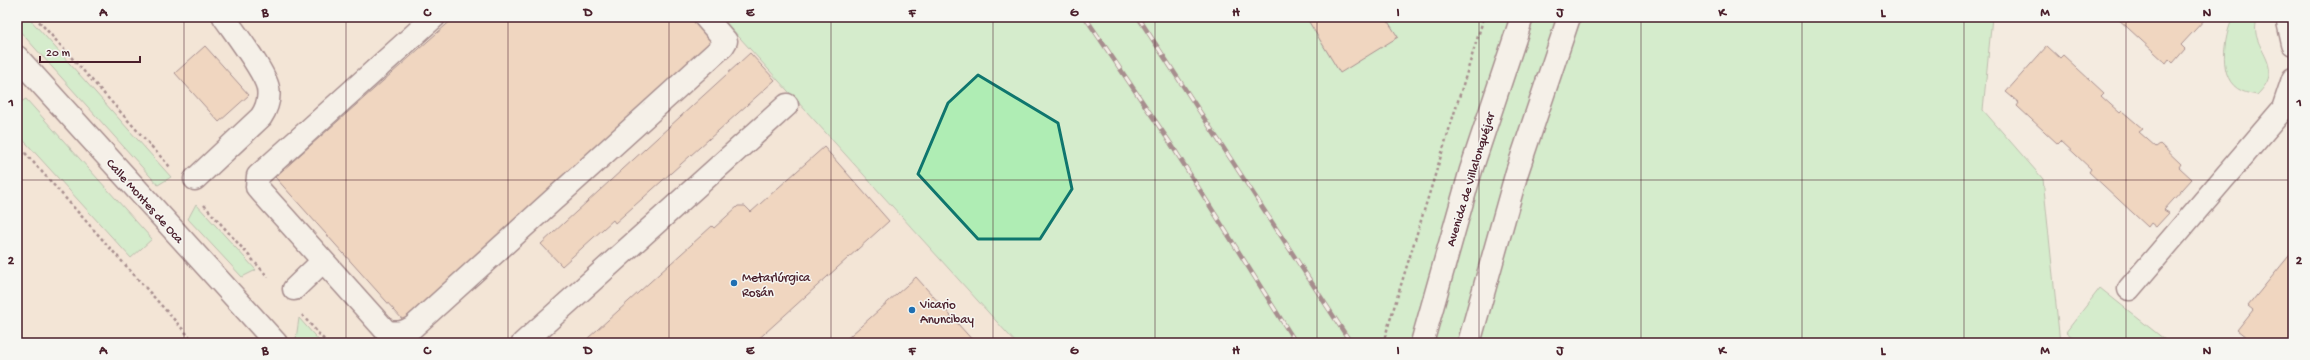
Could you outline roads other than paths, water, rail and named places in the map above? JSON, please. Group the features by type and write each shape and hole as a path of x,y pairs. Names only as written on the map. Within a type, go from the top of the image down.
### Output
{"street":[{"path":"196,179 261,118 267,107 269,97 266,82 224,17"},
{"path":"434,17 258,176 257,187 386,331 402,333 413,327 723,46 726,41 705,17"},
{"name":"Avenida de Villalonquéjar","path":"1422,343 1471,170 1522,17"},
{"path":"1469,343 1517,172 1569,17"},
{"path":"2287,17 2293,44"},
{"name":"Calle Montes de Oca","path":"17,57 276,343"},
{"path":"2129,289 2283,109 2293,79"},
{"path":"523,343 787,105"},
{"path":"294,289 323,261"}],"railway":[{"path":"1085,17 1171,144 1296,343"},
{"path":"1138,17 1351,343"}],"place":[{"name":"Metarlúrgica Rosán","path":"734,283"},
{"name":"Vicario Anuncibay","path":"912,310"}]}
